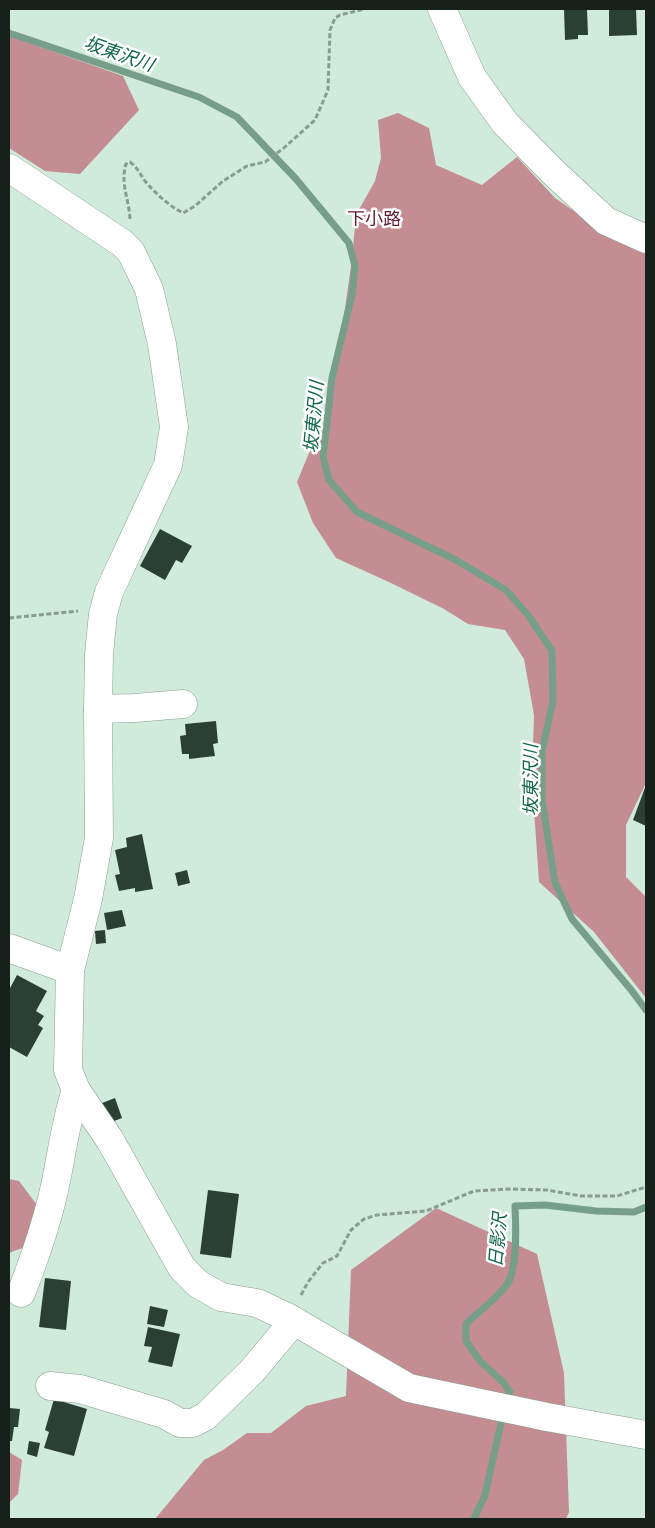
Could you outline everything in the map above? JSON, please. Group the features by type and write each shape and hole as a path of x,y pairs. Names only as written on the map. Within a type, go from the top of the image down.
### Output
{"street":[{"path":"442,9 472,77 505,123 553,172 606,221 646,239"},
{"path":"9,168 122,243 131,252 149,289 162,344 174,427 168,465 109,592 102,614 98,710 99,838 88,899 70,970 68,1070 76,1090 110,1140 182,1268 198,1284 221,1297 258,1303 409,1388 646,1435"},
{"path":"98,710 183,704"},
{"path":"9,948 70,970"},
{"path":"21,1293 33,1264 52,1199 69,1110 76,1090"},
{"path":"50,1386 80,1389 164,1414 180,1423 193,1423 206,1416 252,1371 291,1320"}],"path":[{"path":"131,252 130,211 123,182 123,171 126,164 130,162 138,168 154,191 171,207 183,213 196,206 223,181 247,166 265,162 315,120 328,90 330,30 335,18 340,14 365,9"},
{"path":"9,618 80,611 102,614"},
{"path":"291,1320 308,1282 323,1263 337,1256 351,1230 364,1219 377,1215 426,1211 474,1191 509,1189 546,1190 581,1196 617,1196 646,1187"}],"shaded area":[{"path":"9,36 123,76 139,110 80,174 45,171 9,148"},
{"path":"398,113 429,128 436,165 482,185 517,157 555,198 600,229 646,246 646,783 626,825 626,877 646,897 646,998 594,932 539,882 532,780 534,715 524,659 505,630 468,624 444,609 336,558 313,523 297,482 309,453 329,421 352,259 356,215 375,181 381,158 378,120"},
{"path":"9,1179 19,1181 40,1209 25,1247 9,1253"},
{"path":"436,1208 537,1254 564,1373 569,1512 566,1519 155,1519 204,1460 223,1450 247,1433 271,1433 306,1406 346,1396 351,1270"},
{"path":"9,1452 22,1460 18,1494 9,1503"}],"building":[{"path":"564,9 587,9 588,35 578,35 578,39 565,40"},
{"path":"609,9 636,9 637,35 609,36"},
{"path":"160,529 192,546 182,563 176,560 165,580 140,566"},
{"path":"216,721 218,743 213,744 215,756 189,759 189,754 182,754 180,736 186,735 185,724"},
{"path":"646,785 646,826 633,820"},
{"path":"142,834 153,889 135,892 135,888 119,891 115,875 120,874 115,850 127,847 126,838"},
{"path":"187,870 190,883 178,886 175,873"},
{"path":"122,910 126,926 107,930 104,913"},
{"path":"105,930 106,943 96,944 95,931"},
{"path":"17,975 47,991 36,1011 44,1016 38,1025 43,1028 27,1057 9,1047 9,990"},
{"path":"115,1098 122,1118 109,1123 102,1103"},
{"path":"208,1190 239,1194 231,1258 200,1254"},
{"path":"45,1278 71,1281 66,1330 39,1327"},
{"path":"150,1306 168,1310 164,1327 147,1324"},
{"path":"148,1327 180,1334 172,1367 148,1362 152,1347 144,1346"},
{"path":"54,1399 87,1409 74,1456 44,1448 49,1432 45,1430"},
{"path":"9,1408 20,1409 18,1427 14,1427 12,1441 9,1441"},
{"path":"29,1441 40,1443 37,1457 27,1454"}],"waterway":[{"name":"坂東沢川","path":"9,33 199,97 237,117 296,179 349,243 355,266 352,295 332,378 323,457 329,480 357,512 456,560 506,590 528,615 552,651 553,701 542,751 542,800 555,883 572,919 646,1010"},
{"name":"日影沢","path":"506,1404 510,1392 503,1382 481,1362 466,1341 466,1324 499,1295 511,1276 515,1246 515,1206 545,1205 596,1211 634,1212 646,1207"},
{"name":"日影沢","path":"474,1519 485,1495 503,1414"}],"district":[{"name":"下小路","path":"374,219"}]}
